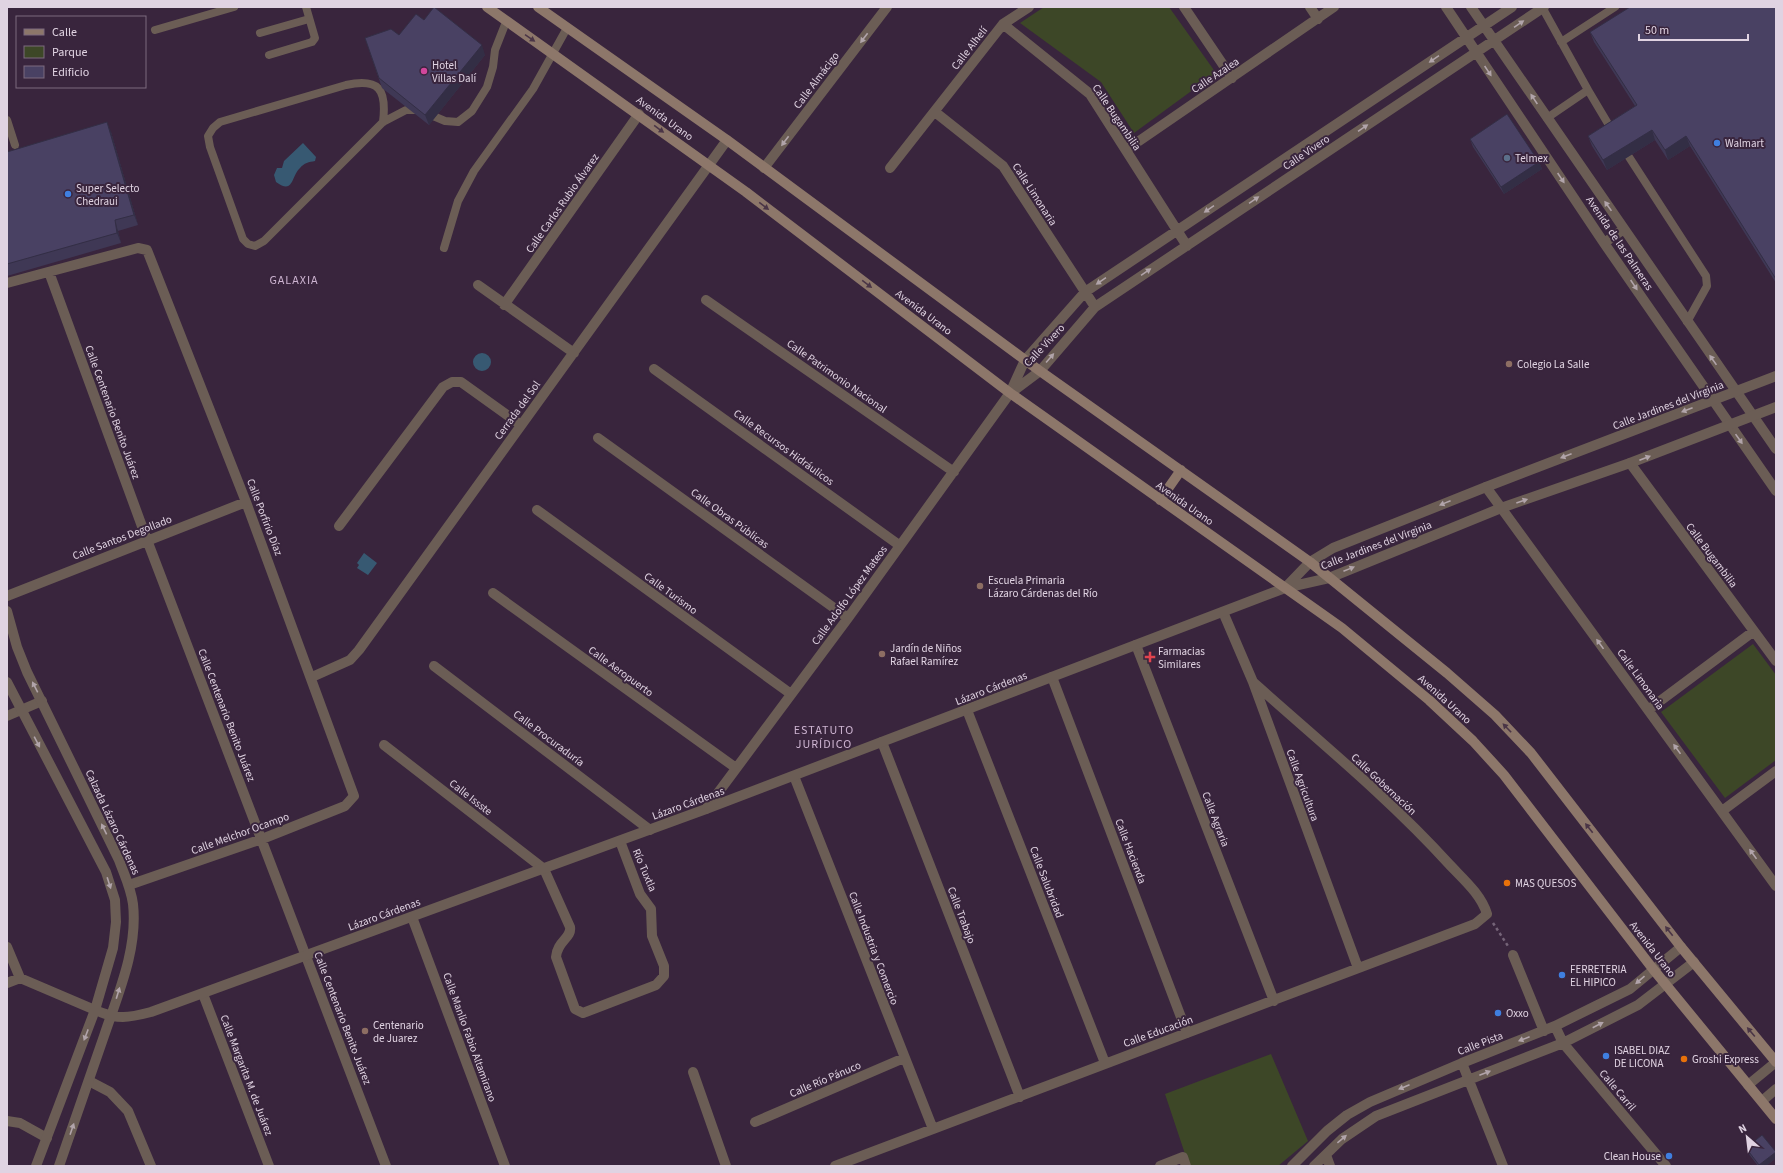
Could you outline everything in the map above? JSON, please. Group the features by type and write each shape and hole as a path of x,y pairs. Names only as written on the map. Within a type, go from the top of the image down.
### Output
{"main road":[{"name":"Avenida Urano","path":"538,7 727,140 1040,371 1310,562 1447,673 1494,715 1531,753 1681,947 1776,1062"},
{"name":"Avenida Urano","path":"489,8 506,22 639,114 709,165 1010,393 1342,628 1429,700 1473,741 1504,775 1652,969 1776,1119"},
{"path":"1160,500 1180,470"}],"street":[{"name":"Calle Almácigo","path":"764,168 887,7"},
{"name":"Calle Alhelí","path":"890,168 1003,24 1029,7"},
{"path":"1184,7 1232,78"},
{"path":"1310,7 1318,19"},
{"name":"Calle Azalea","path":"1126,150 1334,7"},
{"name":"Avenida de las Palmeras","path":"1446,7 1604,243 1776,491"},
{"name":"Avenida de las Palmeras","path":"1472,7 1687,322 1776,449"},
{"name":"Calle Vivero","path":"1010,393 1025,360 1085,292 1512,7"},
{"name":"Calle Vivero","path":"1010,393 1040,371 1095,306 1543,7"},
{"name":"Calle Bugambilia","path":"1003,24 1090,94 1186,246"},
{"name":"Calle Limonaria","path":"934,112 1002,166 1095,306"},
{"name":"Calle Carlos Rubio Álvarez","path":"504,305 639,114"},
{"path":"1320,135 1330,150"},
{"name":"Cerrada del Sol","path":"312,677 350,660 359,650 727,140"},
{"path":"1263,174 1273,188"},
{"path":"1604,243 1624,229"},
{"name":"Calle Porfirio Díaz","path":"49,272 138,248 147,250 246,502 312,677 354,796"},
{"path":"7,283 49,272"},
{"name":"Calle Centenario Benito Juárez","path":"49,272 147,540 386,1166"},
{"path":"478,285 504,305 574,353"},
{"name":"Calle Patrimonio Nacional","path":"706,300 954,472"},
{"name":"Calle Recursos Hidráulicos","path":"654,369 899,545"},
{"name":"Calle Jardines del Virginia","path":"1285,588 1310,562 1333,548 1486,487 1776,376"},
{"path":"339,526 443,387 452,382 461,382 521,425"},
{"name":"Calle Adolfo López Mateos","path":"706,809 848,618 899,545 954,472 1010,393"},
{"name":"Calle Jardines del Virginia","path":"1285,588 1329,578 1501,508 1630,463 1776,407"},
{"name":"Calle Obras Públicas","path":"598,438 848,618"},
{"name":"Calle Bugambilia","path":"1630,463 1776,661"},
{"name":"Calle Limonaria","path":"1486,487 1776,886"},
{"name":"Calle Santos Degollado","path":"7,596 246,502"},
{"name":"Calle Turismo","path":"537,510 791,694"},
{"name":"Lázaro Cárdenas","path":"20,978 110,1017 129,1017 151,1012 650,830 1285,588"},
{"name":"Calle Aeropuerto","path":"493,593 736,768"},
{"name":"Calzada Lázaro Cárdenas","path":"7,611 17,647 119,860 129,886 133,911 130,954 89,1081 59,1166"},
{"name":"Calle Agricultura","path":"1224,612 1253,682 1358,968"},
{"path":"1648,710 1754,631"},
{"name":"Calle Agraria","path":"1136,645 1274,1001"},
{"name":"Calle Procuraduría","path":"434,666 650,830"},
{"name":"Calle Hacienda","path":"1052,677 1187,1033"},
{"path":"7,682 106,872 115,900 116,922 113,948 95,1010 36,1166"},
{"name":"Calle Gobernación","path":"1253,682 1361,778 1431,844 1474,890 1484,904 1488,914"},
{"path":"7,716 42,701"},
{"name":"Calle Salubridad","path":"967,710 1105,1063"},
{"name":"Calle Trabajo","path":"882,742 1020,1097"},
{"name":"Calle Issste","path":"384,745 544,868"},
{"path":"1722,811 1776,771"},
{"name":"Calle Industria y Comercio","path":"794,776 933,1129"},
{"name":"Calle Melchor Ocampo","path":"129,886 345,806 354,796"},
{"name":"Río Tuxtla","path":"544,868 570,927 569,935 557,949 556,957 575,1009 583,1013 656,985 664,976 664,966 652,936 651,909 640,894 620,841"},
{"name":"Calle Educación","path":"835,1166 1475,924 1488,914"},
{"name":"Calle Manlio Fabio Altamirano","path":"412,917 505,1166"},
{"name":"Calle Pista","path":"1292,1166 1327,1131 1353,1112 1370,1102 1462,1063 1544,1031 1630,989 1652,969 1681,947"},
{"path":"7,948 20,978 7,984"},
{"path":"1513,955 1544,1031"},
{"path":"1314,1166 1342,1139 1376,1116 1563,1043 1638,1005 1694,962"},
{"name":"Calle Margarita M. de Juárez","path":"203,994 269,1166"},
{"name":"Calle Carril","path":"1555,1026 1563,1043 1666,1166"},
{"name":"Calle Río Pánuco","path":"755,1122 904,1058"},
{"path":"1748,1085 1776,1062"},
{"path":"1462,1063 1503,1166"},
{"path":"693,1072 726,1166"},
{"path":"89,1081 110,1092 128,1111 151,1166"},
{"path":"1762,1101 1776,1089"},
{"path":"7,1121 20,1123 47,1138"},
{"path":"1326,1155 1330,1166"},
{"path":"1160,1166 1184,1162"}],"lane":[{"path":"155,30 234,7"},
{"path":"270,55 312,42 315,38 306,7"},
{"path":"1543,7 1588,90 1614,132"},
{"path":"1561,42 1615,7"},
{"path":"260,33 309,19"},
{"path":"383,122 384,99 375,85 367,82 346,85 220,122 213,128 208,136 210,147 243,239 248,244 255,246 264,241 383,122 406,110 419,110 445,121 458,122 472,111 488,87 495,50 506,22"},
{"path":"444,248 458,201 471,177 533,89 567,28"},
{"path":"1547,118 1588,90"},
{"path":"7,120 15,144"},
{"path":"1629,157 1706,276 1707,286 1687,322"}],"path":[{"path":"1488,914 1513,955"}],"green space":[{"path":"1044,7 1169,7 1216,73 1134,133 1101,82 1020,23"},
{"path":"1753,644 1776,675 1776,760 1725,798 1661,712"},
{"path":"1271,1054 1308,1141 1278,1166 1189,1166 1165,1094"}],"water":[{"path":"303,143 316,157 315,161 302,166 297,171 289,185 286,186 276,182 274,175 277,168 282,168 284,161"},
{"path":"482,353 488,356 491,362 488,368 482,371 476,368 473,362 476,356"},
{"path":"364,553 377,563 368,575 357,568 359,565 357,563"}],"building":[{"path":"434,7 482,45 425,115 379,78 365,38 391,29 399,35 416,14 424,20"},
{"name":"Walmart","path":"1630,7 1776,7 1776,279 1686,136 1665,150 1652,130 1603,160 1588,136 1637,105 1590,32"},
{"name":"Telmex","path":"1507,114 1539,162 1501,187 1470,139"},
{"name":"Super Selecto Chedraui","path":"107,122 134,215 115,220 117,233 7,264 7,152"},
{"path":"1762,1135 1776,1152 1759,1165 1746,1148"}],"place":[{"name":"Hotel Villas Dalí","path":"424,71"},
{"name":"Walmart","path":"1717,143"},
{"name":"Telmex","path":"1507,158"},
{"name":"Super Selecto Chedraui","path":"68,194"},
{"name":"Colegio La Salle","path":"1509,364"},
{"name":"Escuela Primaria Lázaro Cárdenas del Río","path":"980,586"},
{"name":"Jardín de Niños Rafael Ramírez","path":"882,654"},
{"name":"Farmacias Similares","path":"1150,657"},
{"name":"MAS QUESOS","path":"1507,883"},
{"name":"FERRETERIA EL HIPICO","path":"1562,975"},
{"name":"Oxxo","path":"1498,1013"},
{"name":"Centenario de Juarez","path":"365,1031"},
{"name":"ISABEL DIAZ DE LICONA","path":"1606,1056"},
{"name":"Groshi Express","path":"1684,1059"},
{"name":"Clean House","path":"1669,1156"}],"district":[{"name":"GALAXIA","path":"294,280"},
{"name":"ESTATUTO JURÍDICO","path":"824,737"}]}
